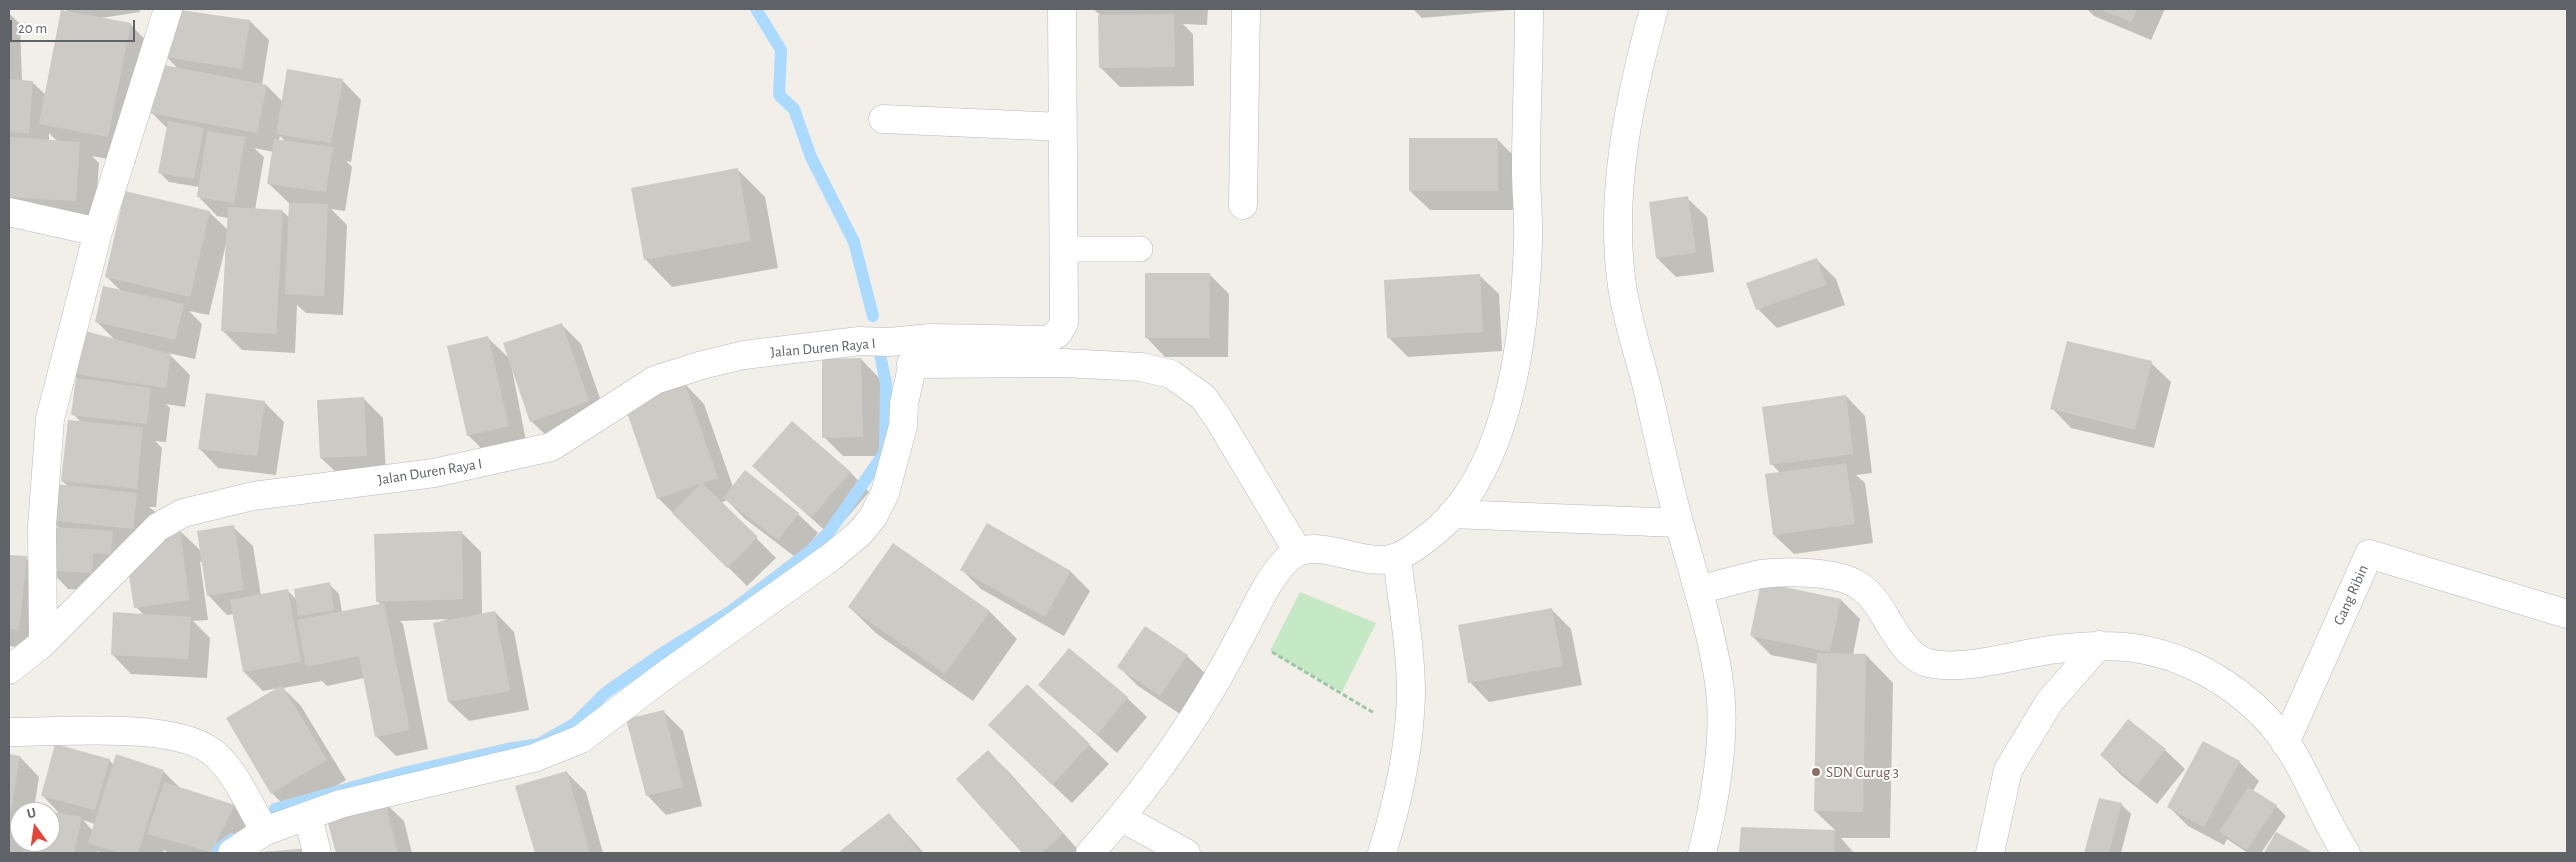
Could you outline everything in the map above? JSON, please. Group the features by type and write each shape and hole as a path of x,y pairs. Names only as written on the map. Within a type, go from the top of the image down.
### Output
{"street":[{"path":"43,643 42,526 50,419 98,232 168,9"},
{"path":"914,351 1047,340 1058,333 1064,323 1062,9"},
{"path":"1244,205 1246,9"},
{"path":"1090,853 1122,818 1162,765 1208,695 1264,592 1288,559 1298,552 1314,548 1376,560 1396,557 1436,531 1452,514 1472,487 1488,458 1511,394 1523,307 1528,242 1526,170 1529,9"},
{"path":"1654,9 1629,116 1620,180 1617,230 1621,280 1631,328 1679,523 1700,589 1721,692 1720,737 1714,794 1702,853"},
{"path":"883,120 1062,127"},
{"path":"9,212 98,232"},
{"name":"Jalan Duren Raya I","path":"9,670 43,643 158,527 182,513 253,496 434,473 544,449 572,435 648,384 676,372 744,356 859,341 889,342 914,351"},
{"path":"914,351 1064,363 1141,366 1171,374 1203,397 1298,552"},
{"path":"232,853 262,827 308,816 364,797 534,758 581,739 662,678 831,557 846,545 868,522 885,494 903,426 914,351"},
{"path":"1452,514 1679,523"},
{"name":"Gang Ribin","path":"2285,743 2369,554 2567,614"},
{"path":"1382,853 1400,788 1411,693 1407,639 1396,557"},
{"path":"1700,589 1762,574 1819,574 1858,584 1876,601 1906,648 1927,662 1946,665 2008,658 2054,649 2098,645 2139,648 2180,659 2214,677 2248,701 2274,726 2292,753 2328,826 2346,853"},
{"path":"1990,853 2008,770 2050,701 2098,645"},
{"path":"9,732 133,731 179,737 218,756 262,827"},
{"path":"308,816 317,853"},
{"path":"1122,818 1186,853"}],"lane":[{"path":"1064,249 1140,249"}],"path":[{"path":"1241,635 1342,692 1407,734"}],"green space":[{"path":"1300,592 1376,623 1342,692 1270,651"}],"building":[{"path":"172,9 250,20 242,69 165,57"},
{"path":"2100,9 2137,9 2131,22"},
{"path":"61,10 131,23 108,137 39,124"},
{"path":"1174,14 1175,67 1099,68 1098,15"},
{"path":"159,64 267,85 257,133 149,113"},
{"path":"287,69 343,79 331,143 276,134"},
{"path":"9,79 33,81 29,133 9,132"},
{"path":"168,121 204,128 194,179 158,173"},
{"path":"207,131 245,137 234,203 197,197"},
{"path":"9,137 80,142 76,201 9,197"},
{"path":"1409,138 1498,138 1498,191 1409,191"},
{"path":"274,139 333,147 326,192 267,184"},
{"path":"738,168 751,241 644,260 631,188"},
{"path":"125,191 210,211 190,297 105,277"},
{"path":"1688,196 1696,253 1656,258 1649,202"},
{"path":"289,203 328,204 324,296 285,294"},
{"path":"228,207 283,210 276,334 221,331"},
{"path":"1817,258 1826,285 1756,310 1746,283"},
{"path":"1145,273 1210,273 1209,338 1145,338"},
{"path":"1480,274 1483,332 1387,338 1384,280"},
{"path":"103,286 184,304 175,340 95,322"},
{"path":"562,323 589,401 530,422 503,343"},
{"path":"78,329 171,354 166,388 70,373"},
{"path":"488,336 509,426 467,436 447,346"},
{"path":"2067,341 2152,361 2135,430 2050,409"},
{"path":"861,358 863,437 822,438 822,359"},
{"path":"76,378 151,388 147,424 71,415"},
{"path":"685,383 718,478 657,499 624,404"},
{"path":"206,393 265,401 257,456 198,449"},
{"path":"1846,395 1853,454 1770,465 1762,407"},
{"path":"364,397 367,456 320,458 317,400"},
{"path":"68,420 143,427 137,489 61,481"},
{"path":"792,421 851,472 811,518 752,466"},
{"path":"1846,463 1855,524 1773,535 1765,474"},
{"path":"745,470 799,513 778,540 723,498"},
{"path":"702,483 758,537 727,568 672,513"},
{"path":"54,484 137,493 133,529 49,520"},
{"path":"987,523 1071,571 1045,617 960,570"},
{"path":"234,525 244,590 207,596 197,531"},
{"path":"50,527 113,531 111,555 93,553 92,573 48,570"},
{"path":"180,528 189,600 134,608 128,569 159,532"},
{"path":"462,531 463,599 376,602 374,534"},
{"path":"893,543 990,611 945,674 848,607"},
{"path":"9,555 27,556 19,630 9,629"},
{"path":"330,582 334,610 298,616 294,589"},
{"path":"1761,582 1841,599 1830,652 1750,636"},
{"path":"288,589 301,662 243,672 230,600"},
{"path":"384,603 410,730 375,737 359,656 306,667 297,620"},
{"path":"1552,608 1563,666 1468,683 1458,625"},
{"path":"495,611 510,691 448,702 433,623"},
{"path":"113,612 191,617 188,659 111,655"},
{"path":"1145,626 1188,655 1160,696 1117,667"},
{"path":"1069,648 1128,697 1097,735 1038,685"},
{"path":"1817,653 1866,654 1863,812 1814,811"},
{"path":"1027,684 1090,744 1052,785 988,725"},
{"path":"282,685 327,760 271,794 226,718"},
{"path":"664,710 683,787 646,796 626,719"},
{"path":"2128,719 2166,749 2137,785 2100,755"},
{"path":"2203,741 2240,761 2204,827 2167,807"},
{"path":"55,744 110,759 95,810 41,796"},
{"path":"988,750 1063,834 1042,853 1022,853 956,779"},
{"path":"9,754 20,756 12,802 10,802 9,811"},
{"path":"116,754 164,770 138,853 120,853 88,843"},
{"path":"567,771 590,853 535,853 515,786"},
{"path":"164,782 235,805 211,852 147,834"},
{"path":"2248,787 2277,805 2247,850 2219,832"},
{"path":"2099,798 2122,803 2109,853 2084,853"},
{"path":"385,801 398,853 336,853 326,816"},
{"path":"60,813 82,817 74,853 23,853 60,852"},
{"path":"889,813 921,853 841,853 840,851"},
{"path":"1741,827 1835,830 1834,853 1739,853"},
{"path":"2276,832 2312,852 2264,853"},
{"path":"309,848 309,853 263,853 263,852"}],"waterway":[{"path":"756,9 781,50 779,95 794,109 811,157 854,242 873,316"},
{"path":"275,809 403,773 507,749 539,744 574,724 605,693 667,650 731,611 810,551 829,532 885,452 886,384 877,339"},
{"path":"214,853 232,839"}],"place":[{"name":"SDN Curug 3","path":"1816,772"}]}
